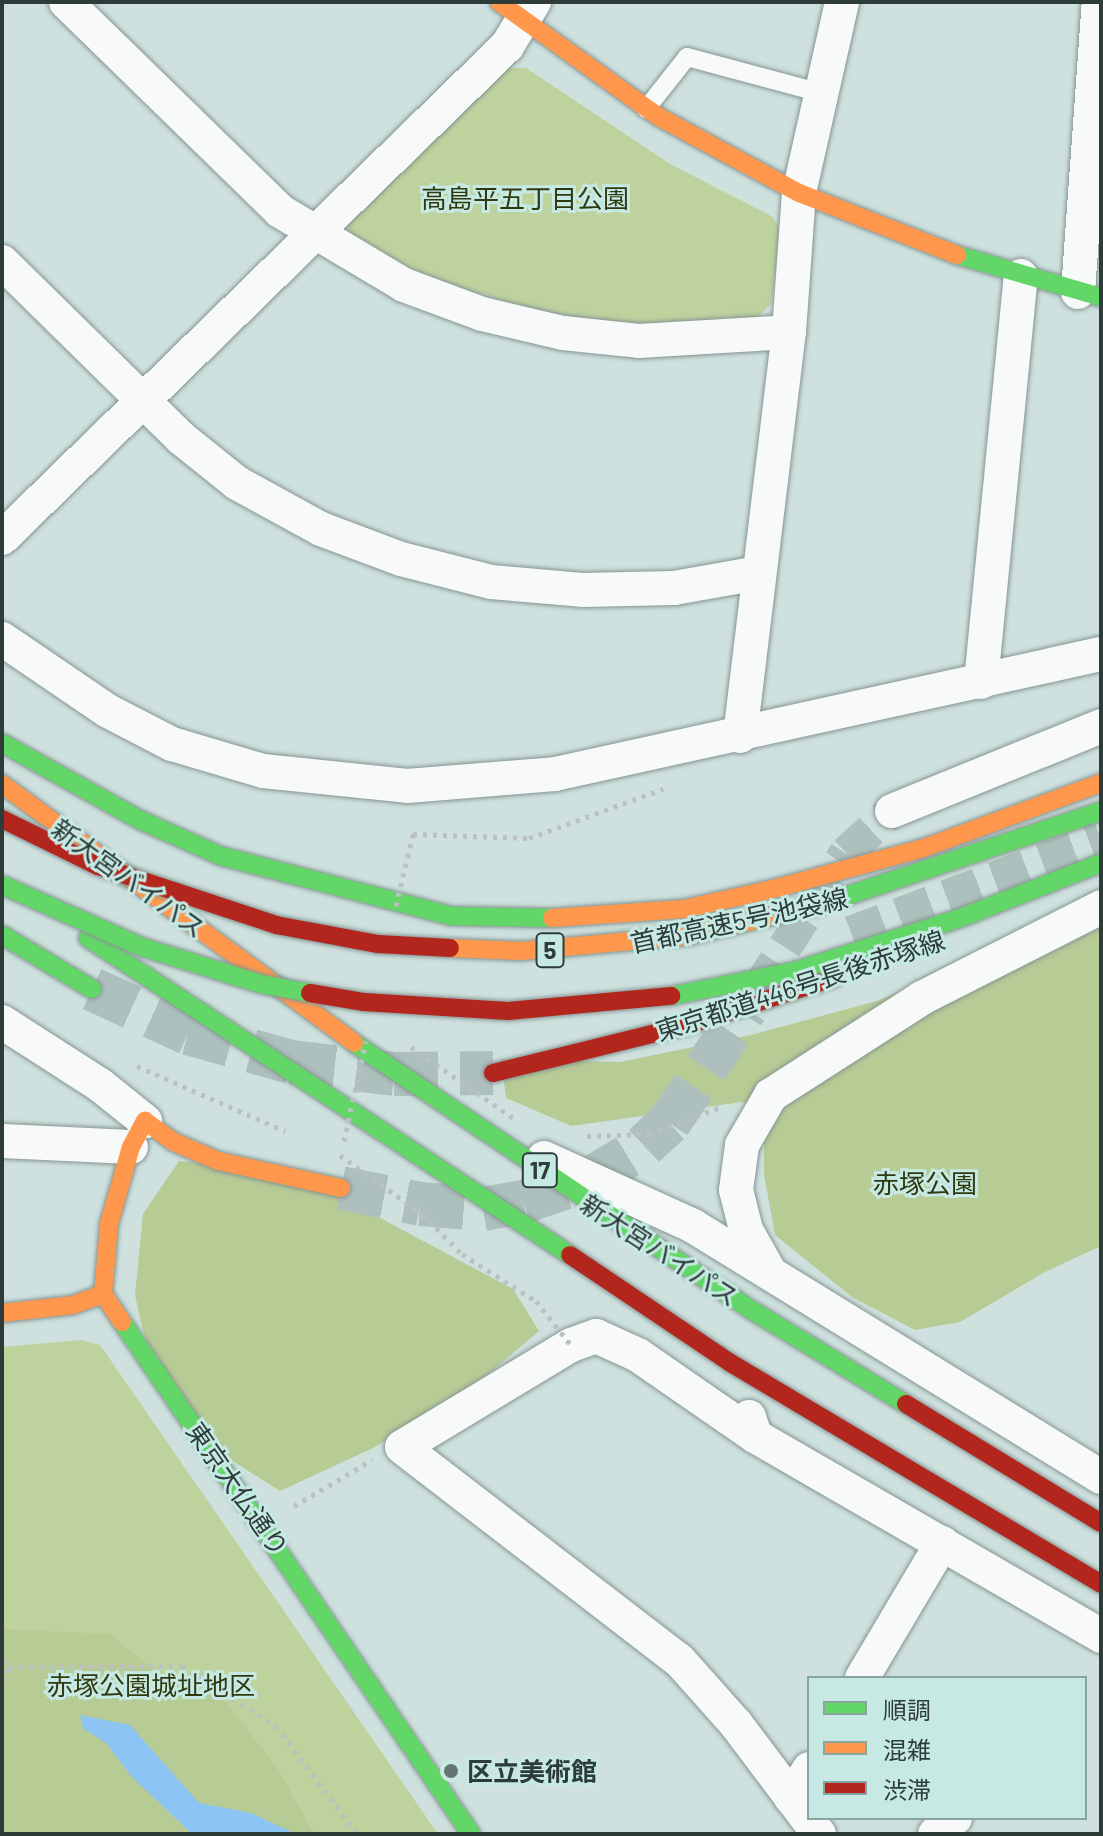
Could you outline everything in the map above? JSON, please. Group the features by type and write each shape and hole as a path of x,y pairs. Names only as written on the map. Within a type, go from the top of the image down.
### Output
{"main road":[{"path":"499,2 530,12 646,109 799,193 1021,276 1090,295"},
{"path":"2,743 140,820 235,861 394,905 451,916 520,920 684,909 773,889 924,848 1101,783"},
{"name":"新大宮バイパス","path":"2,784 500,1127 755,1312 1101,1523"},
{"name":"首都高速5号池袋線","path":"2,819 98,866 276,925 378,944 521,951 687,936 780,916 933,871 1101,811"},
{"name":"5","path":"2,887 142,947 261,984 364,1002 508,1011 651,1000 795,971 960,918 1101,863"},
{"name":"東京都道446号長後赤塚線","path":"493,1073 587,1053 795,991 1101,878"},
{"name":"新大宮バイパス","path":"2,887 216,1018 729,1362 1101,1584"},
{"path":"2,935 92,989"},
{"path":"2,1313 73,1305 103,1294 103,1254 138,1134 174,1142 218,1161 341,1188"},
{"name":"東京大仏通り","path":"103,1294 471,1834"}],"street":[{"path":"66,2 229,166 316,235 404,285 482,314 563,333 639,341 789,332"},
{"path":"740,736 789,332 799,193 842,2"},
{"path":"1090,295 1099,2"},
{"path":"2,538 316,235 530,12"},
{"path":"2,262 141,401 237,483 321,529 401,559 491,582 582,590 674,588 759,573"},
{"path":"981,682 1021,276"},
{"path":"2,639 108,711 172,744 309,779 407,786 505,781 740,736 1101,654"},
{"path":"892,811 1101,726"},
{"path":"774,1277 746,1230 736,1190 742,1145 750,1122 771,1095 922,998 1101,907"},
{"path":"2,1022 100,1085 138,1134"},
{"name":"17","path":"500,1127 641,1198 1101,1477"},
{"path":"2,1141 138,1134"},
{"path":"807,1819 736,1724 679,1660 402,1447 571,1345 596,1336 638,1355 755,1436 1101,1636"},
{"path":"729,1362 755,1436"},
{"path":"863,1676 942,1543"},
{"path":"791,1798 807,1772"},
{"path":"935,1834 952,1820"}],"lane":[{"path":"646,109 687,57 821,93"}],"path":[{"path":"413,834 529,838 676,785"},
{"path":"397,1037 500,1127 527,1123"},
{"path":"126,1062 298,1137"},
{"path":"571,1135 610,1138 679,1126 760,1081 771,1095"},
{"path":"326,1149 422,1214 462,1254 536,1301 571,1345"},
{"path":"289,1510 374,1459"},
{"path":"2,1660 9,1667 182,1666 276,1726 357,1834"},
{"path":"2,1681 9,1667"}],"green space":[{"name":"高島平五丁目公園","path":"505,68 526,68 670,164 773,217 781,231 771,304 758,317 660,326 547,313 446,284 349,239 348,222"},
{"name":"赤塚公園","path":"1101,912 1101,1246 1045,1272 960,1322 915,1330 852,1297 775,1235 764,1175 764,1110 742,1102 571,1126 506,1098 501,1059 620,1062 751,1035 877,1001"},
{"path":"179,1161 296,1173 513,1289 539,1331 467,1392 373,1448 280,1491 212,1448 144,1335 135,1295 143,1214"},
{"name":"赤塚公園城址地区","path":"81,1340 100,1345 438,1834 2,1834 2,1347"},
{"path":"2,1629 110,1634 156,1672 224,1699 280,1772 314,1834 2,1834"}],"water":[{"path":"80,1715 130,1725 199,1803 251,1813 296,1834 190,1832 131,1776 107,1744 83,1728"}],"tunnel":[{"path":"757,990 846,853 892,811"},
{"path":"851,933 1101,838"},
{"path":"92,989 188,1033 291,1062 394,1074 493,1073"},
{"path":"341,1188 420,1204 483,1209 523,1202 590,1179 644,1146 669,1123 746,1008"}],"traffic: fast":[{"path":"957,255 1101,297"},
{"path":"2,743 140,820 221,856 451,916 552,918"},
{"path":"822,904 1101,811"},
{"path":"671,996 795,971 960,918 1101,863"},
{"path":"2,885 142,947 261,984 310,993"},
{"path":"2,935 92,989"},
{"path":"88,938 570,1255"},
{"path":"354,1043 755,1312 906,1404"},
{"path":"122,1322 471,1834"}],"traffic: slow":[{"path":"499,2 659,117 799,193 957,255"},
{"path":"552,918 684,909 773,889 924,848 1101,783"},
{"path":"2,784 354,1043"},
{"path":"450,948 521,951 687,936 822,904"},
{"path":"122,1322 103,1294 109,1224 131,1147 145,1121 174,1142 218,1161 341,1188"},
{"path":"2,1313 73,1305 103,1294"}],"traffic: jam":[{"path":"2,819 98,866 276,925 378,944 450,948"},
{"path":"493,1073 685,1026 833,978"},
{"path":"310,993 364,1002 508,1011 671,996"},
{"path":"570,1255 729,1362 1101,1584"},
{"path":"906,1404 1101,1523"}],"place":[{"name":"区立美術館","path":"451,1771"}]}
